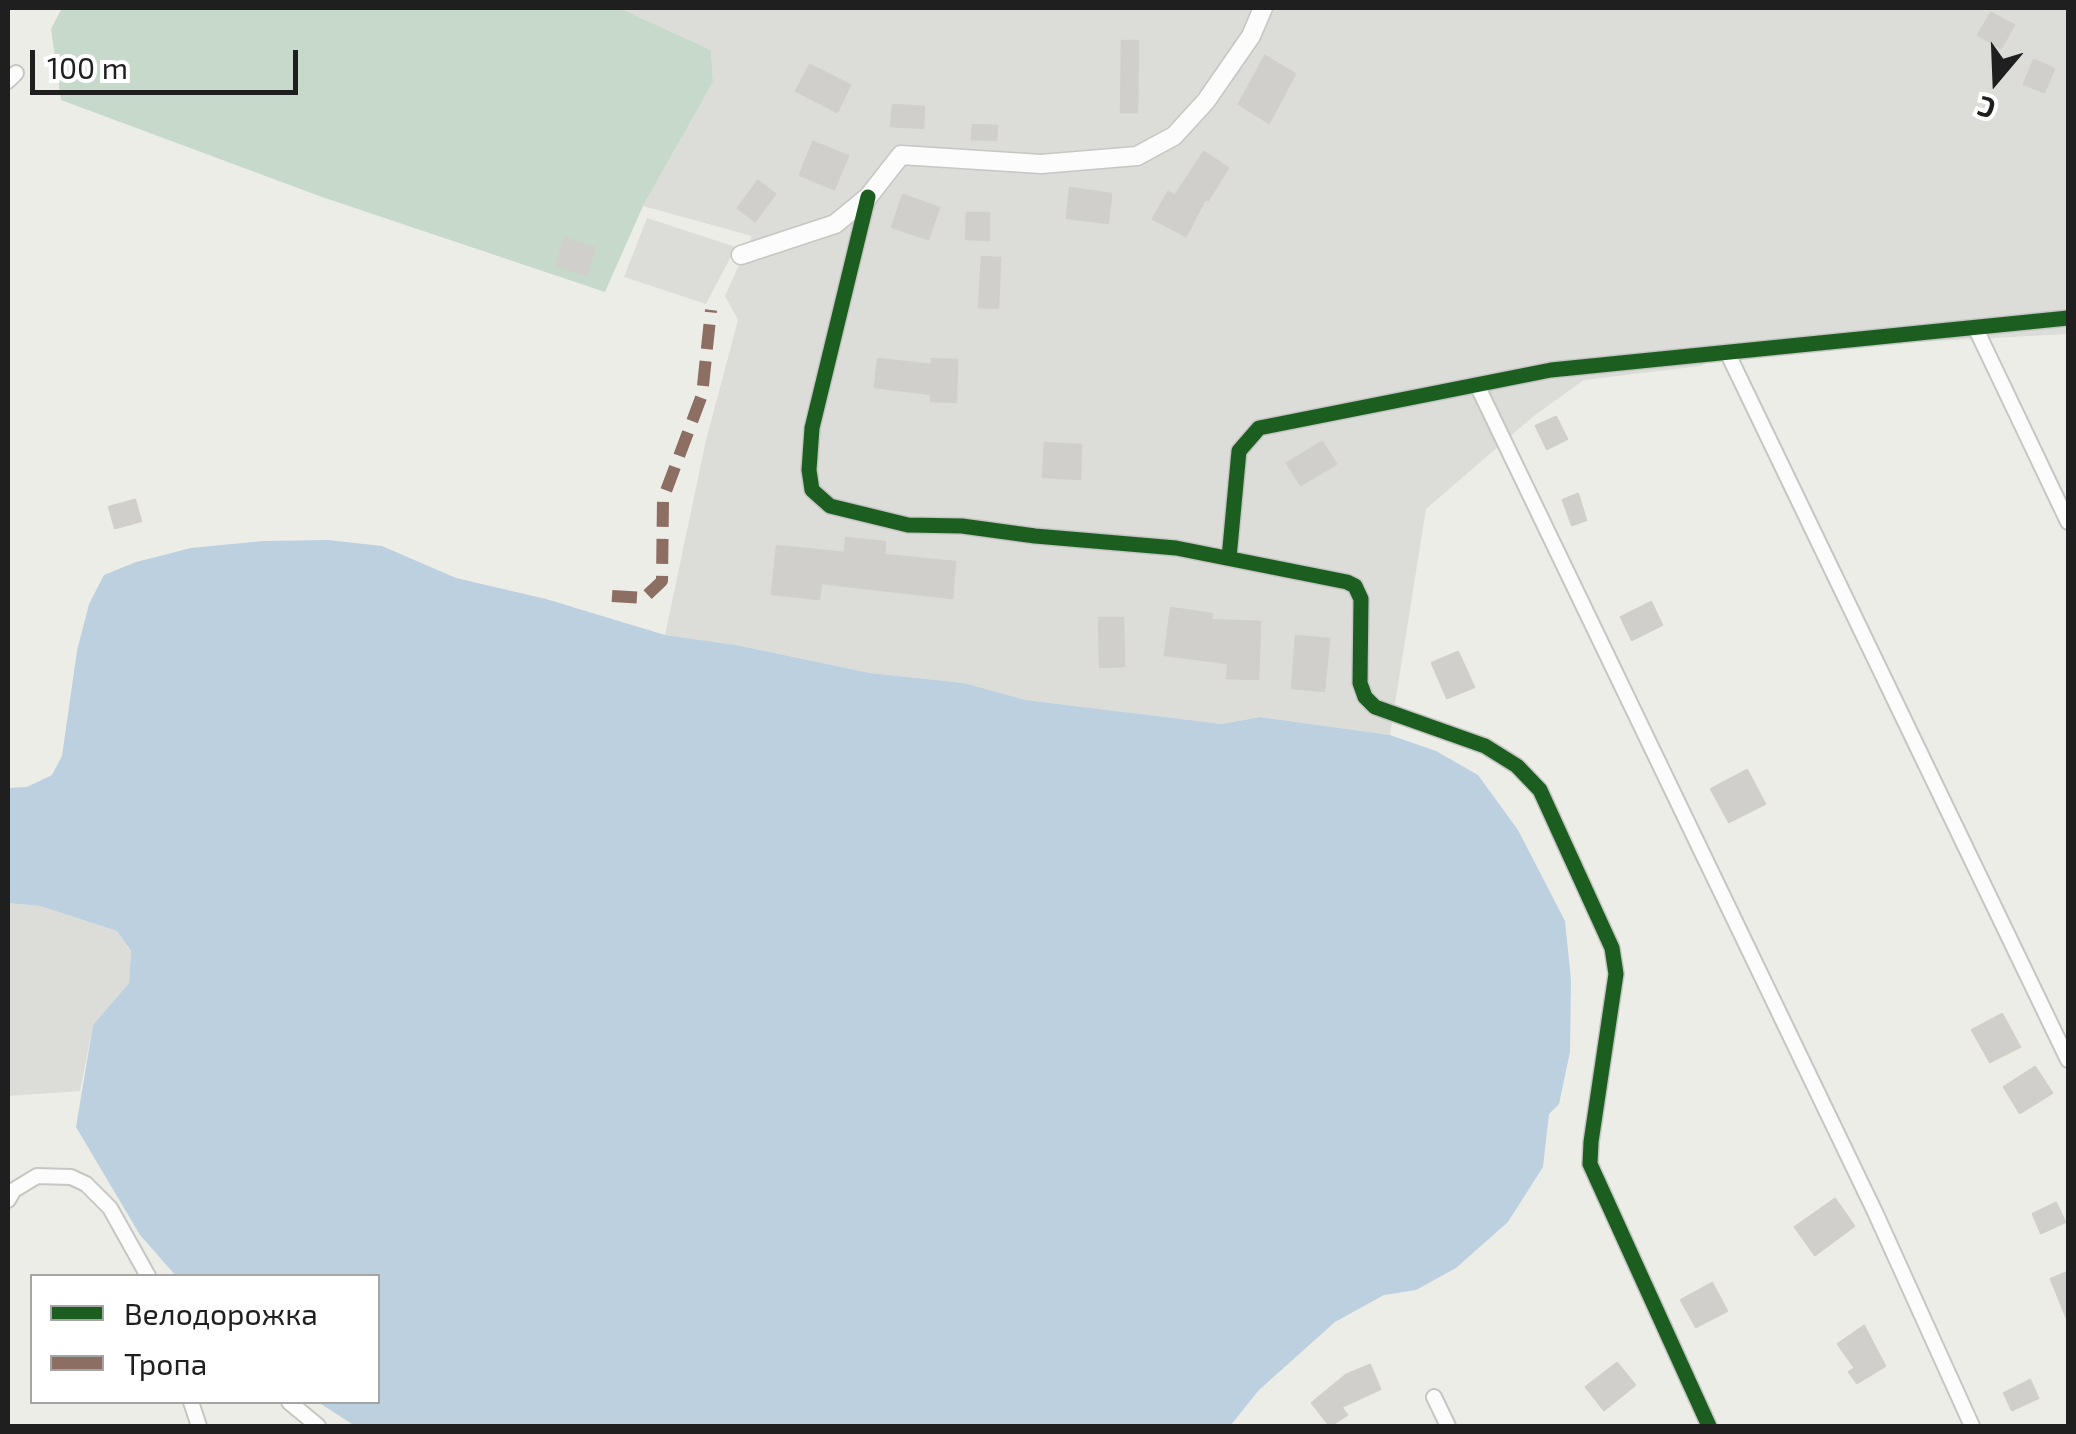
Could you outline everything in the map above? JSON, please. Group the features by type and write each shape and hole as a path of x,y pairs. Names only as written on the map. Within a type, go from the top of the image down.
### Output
{"street":[{"path":"741,255 835,224 868,197 901,155 1042,164 1136,156 1174,136 1206,101 1251,36 1264,8"},
{"path":"868,197 812,428 812,490 830,506 908,524 1176,548 1334,577 1355,586 1361,599 1360,683 1365,697 1376,707 1485,746 1517,766 1540,790 1612,948 1616,974 1590,1164 1709,1426"},
{"path":"1229,558 1239,451 1259,428 1551,370 2068,318"},
{"path":"1976,328 2068,522"},
{"path":"1727,352 2068,1060"},
{"path":"1477,385 1876,1212 1972,1426"},
{"path":"8,1200 25,1181 37,1176 72,1177 86,1184 110,1208 147,1274"},
{"path":"1434,1396 1448,1426"},
{"path":"290,1404 318,1426"}],"shaded area":[{"path":"619,8 2068,8 2068,334 1728,352 1701,366 1584,380 1535,415 1426,509 1390,735 1260,717 1222,724 1026,700 964,683 870,673 736,645 665,635 706,440 738,320 725,296 752,236 643,206 713,82 711,50"},
{"path":"647,218 736,247 706,304 624,277"},
{"path":"8,903 40,906 117,931 131,952 129,983 93,1025 80,1091 8,1096"}],"green space":[{"path":"62,8 619,8 711,50 713,82 643,206 605,292 322,197 61,100 51,29"}],"water":[{"path":"328,540 382,546 456,578 546,599 665,635 736,645 870,673 964,683 1026,700 1222,724 1260,717 1390,735 1436,751 1478,775 1518,830 1565,921 1571,980 1570,1052 1559,1104 1549,1114 1543,1167 1508,1222 1456,1268 1416,1290 1384,1295 1335,1322 1259,1390 1230,1426 355,1426 321,1404 380,1404 380,1274 174,1274 140,1235 76,1127 93,1025 129,983 131,951 117,931 40,906 8,903 8,788 27,787 52,775 62,756 77,651 89,604 104,575 191,548"}],"building":[{"path":"1991,13 2014,25 2001,48 1978,35"},
{"path":"1122,41 1138,41 1137,112 1121,112"},
{"path":"1265,56 1295,74 1269,123 1239,104"},
{"path":"2034,60 2054,69 2044,92 2024,84"},
{"path":"810,65 850,85 837,112 796,91"},
{"path":"893,105 924,107 923,128 891,126"},
{"path":"973,125 997,126 996,140 972,139"},
{"path":"813,142 848,156 834,189 800,175"},
{"path":"1204,152 1228,168 1208,200 1205,199 1186,236 1153,219 1168,192 1175,196"},
{"path":"758,181 775,194 755,221 738,208"},
{"path":"1070,188 1111,194 1108,223 1067,218"},
{"path":"903,195 939,208 928,239 892,227"},
{"path":"967,213 989,213 989,240 966,239"},
{"path":"565,238 595,248 586,275 556,265"},
{"path":"982,257 1000,258 998,308 979,307"},
{"path":"878,359 932,365 932,359 957,360 956,402 931,401 931,394 875,387"},
{"path":"1556,417 1567,439 1547,449 1536,426"},
{"path":"1322,442 1336,464 1301,485 1287,463"},
{"path":"1045,443 1081,445 1080,479 1043,477"},
{"path":"1578,494 1586,520 1572,525 1563,500"},
{"path":"135,500 141,521 115,528 109,507"},
{"path":"846,538 885,542 884,555 955,562 952,598 821,583 819,599 772,594 777,546 845,553"},
{"path":"1651,602 1662,625 1632,640 1621,617"},
{"path":"1171,608 1212,614 1211,620 1260,622 1258,679 1227,678 1228,663 1165,655"},
{"path":"1099,618 1123,618 1124,666 1100,667"},
{"path":"1296,636 1329,639 1324,691 1292,688"},
{"path":"1458,652 1474,687 1447,698 1432,663"},
{"path":"1747,770 1765,804 1729,822 1711,789"},
{"path":"2002,1014 2020,1047 1990,1062 1972,1030"},
{"path":"2035,1067 2052,1093 2020,1113 2004,1087"},
{"path":"1835,1199 1854,1226 1815,1255 1795,1227"},
{"path":"2056,1203 2065,1222 2041,1233 2033,1214"},
{"path":"2068,1272 2068,1321 2051,1279"},
{"path":"1712,1283 1727,1311 1696,1327 1681,1300"},
{"path":"1864,1326 1885,1366 1857,1383 1849,1372 1855,1368 1838,1344"},
{"path":"1617,1363 1635,1385 1604,1410 1586,1387"},
{"path":"1370,1365 1380,1389 1341,1407 1347,1415 1330,1426 1312,1403 1346,1375"},
{"path":"2030,1380 2038,1398 2012,1410 2004,1393"}],"marked path":[{"path":"612,596 644,598 662,581 663,499 702,395 711,310"}],"cycle path":[{"path":"868,197 812,428 812,490 830,506 908,525 962,526 1176,548 1347,582 1355,586 1361,599 1360,683 1365,697 1375,707 1485,746 1517,766 1540,790 1612,948 1616,974 1590,1164 1709,1426"},
{"path":"1229,558 1239,451 1259,428 1551,370 2068,318"}]}
